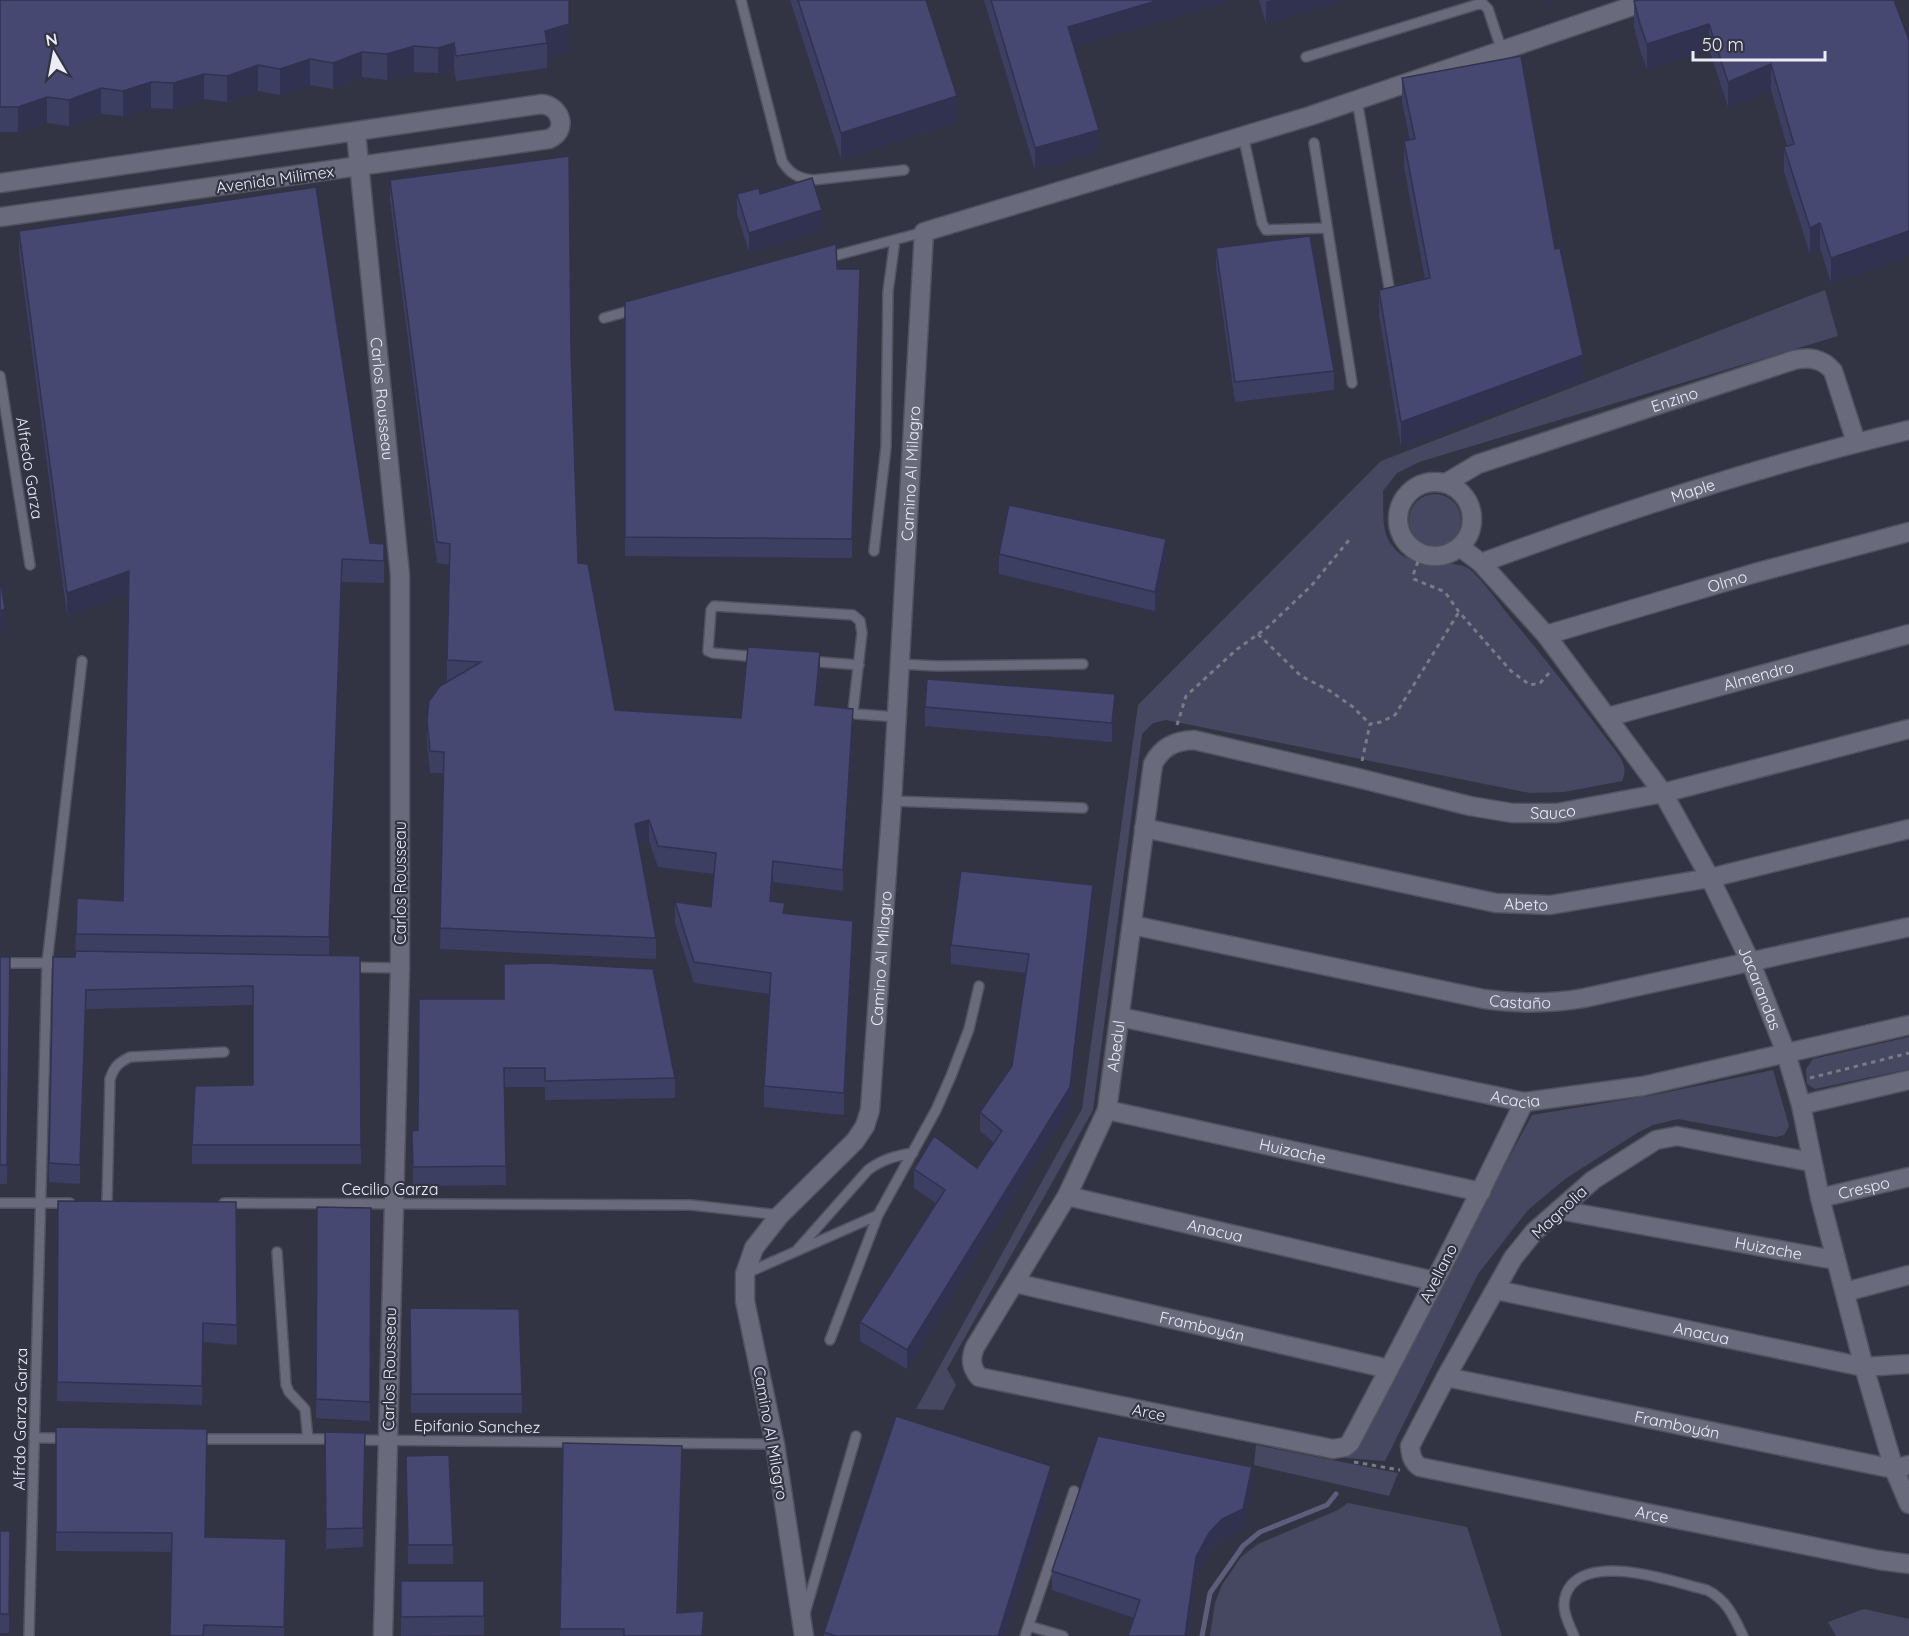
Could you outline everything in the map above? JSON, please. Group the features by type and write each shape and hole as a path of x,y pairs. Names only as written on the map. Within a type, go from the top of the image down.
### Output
{"street":[{"path":"924,232 1357,100 1650,0"},
{"name":"Avenida Milimex","path":"0,217 549,140 559,130 560,117 556,110 549,105 542,104 356,133"},
{"path":"0,183 356,133"},
{"name":"Carlos Rousseau","path":"356,133 400,575 400,968 383,1636"},
{"name":"Camino Al Milagro","path":"803,1630 775,1444 745,1301 745,1274 754,1248 780,1215 855,1141 865,1126 870,1110 892,801 924,232"},
{"name":"Enzino","path":"1446,483 1478,464 1806,358 1827,364 1833,371 1856,442"},
{"name":"Maple","path":"1481,563 1599,519 1708,484 1856,442 1909,430"},
{"path":"1431,481 1446,483 1463,493 1472,511 1471,530 1460,547 1446,555 1438,556 1421,554 1410,546 1400,533 1398,518 1401,503 1410,490 1431,481"},
{"name":"Olmo","path":"1546,635 1755,573 1909,532"},
{"name":"Jacarandas","path":"1460,547 1481,563 1546,635 1663,793 1710,878 1751,963 1786,1053 1835,1260 1864,1366 1901,1467 1909,1504"},
{"name":"Almendro","path":"1608,717 1909,634"},
{"name":"Sauco","path":"1171,743 1194,740 1358,777 1470,806 1512,813 1557,813 1663,793 1909,729"},
{"name":"Abedul","path":"975,1347 1067,1196 1107,1110 1153,764 1158,754 1171,743"},
{"name":"Abeto","path":"1144,828 1496,903 1550,905 1710,878 1909,829"},
{"name":"Castaño","path":"1132,925 1517,1004 1550,1004 1584,998 1909,927"},
{"name":"Acacia","path":"1120,1017 1524,1102 1643,1086 1909,1025"},
{"path":"1800,1105 1909,1080"},
{"name":"Avellano","path":"1342,1446 1389,1369 1481,1192 1524,1102"},
{"name":"Huizache","path":"1107,1110 1481,1192"},
{"name":"Magnolia","path":"1420,1467 1413,1459 1410,1446 1446,1377 1514,1258 1534,1232 1593,1180 1656,1140 1667,1137 1689,1137 1811,1162"},
{"name":"Crespo","path":"1820,1198 1909,1177"},
{"name":"Anacua","path":"1067,1196 1434,1281"},
{"name":"Huizache","path":"1559,1210 1835,1260"},
{"path":"1845,1292 1909,1275"},
{"name":"Framboyán","path":"1015,1283 1389,1369"},
{"name":"Anacua","path":"1496,1290 1864,1366 1909,1364"},
{"name":"Arce","path":"975,1347 971,1362 979,1377 1342,1446"},
{"name":"Framboyán","path":"1446,1377 1901,1467"},
{"name":"Arce","path":"1420,1467 1867,1558 1909,1564"}],"lane":[{"path":"741,0 782,161 789,172 800,179 813,180 904,171"},
{"path":"1306,57 1482,3 1488,9 1503,51"},
{"path":"1357,100 1390,293"},
{"path":"1243,135 1263,227 1272,231 1326,228"},
{"path":"1314,143 1352,383"},
{"path":"816,261 924,232"},
{"path":"874,551 886,447 888,291 895,240"},
{"path":"604,318 648,306"},
{"name":"Alfredo Garza","path":"0,376 30,565"},
{"path":"769,658 708,651 712,608 717,605 853,615 860,621 862,627 854,713 897,717"},
{"path":"803,660 859,665"},
{"name":"Alfrdo Garza Garza","path":"29,1636 47,963 82,661"},
{"path":"900,664 1083,664"},
{"path":"892,801 1083,808"},
{"path":"0,963 58,963"},
{"path":"340,967 400,968"},
{"path":"830,1340 878,1215 936,1110 951,1076 969,1029 980,986"},
{"path":"107,1203 110,1079 114,1068 121,1061 130,1057 224,1052"},
{"path":"797,1251 868,1170 879,1161 891,1156 913,1153"},
{"path":"0,1203 84,1203"},
{"path":"96,1203 119,1203"},
{"name":"Cecilio Garza","path":"214,1203 691,1205 780,1215"},
{"path":"745,1274 878,1215"},
{"path":"277,1252 286,1385 304,1409 308,1439"},
{"path":"803,1630 856,1436"},
{"path":"34,1438 82,1438"},
{"name":"Epifanio Sanchez","path":"189,1439 775,1444"},
{"path":"1063,1636 1027,1631 1074,1491"},
{"path":"1574,1636 1564,1604 1566,1592 1575,1581 1588,1573 1606,1570 1629,1572 1713,1593 1726,1604 1743,1636"}],"path":[{"path":"1171,743 1185,696 1312,585 1349,540"},
{"path":"1421,554 1413,575 1414,579 1445,592 1459,612 1511,671 1530,686 1540,682 1563,660"},
{"path":"1370,724 1381,722 1395,715 1459,612"},
{"path":"1258,634 1301,676 1330,691 1353,707 1370,724"},
{"path":"1358,777 1370,724"},
{"path":"1794,1082 1909,1053"},
{"path":"1342,1446 1339,1459 1399,1470 1420,1467"}],"shaded area":[{"path":"1825,290 1838,336 1419,462 1397,473 1383,491 1386,535 1398,552 1420,562 1454,564 1472,571 1552,668 1618,754 1624,767 1622,781 1564,792 1530,793 1166,720 1153,723 1142,734 1093,1110 947,1369 956,1385 943,1410 916,1409 1082,1109 1138,705 1381,461"},
{"path":"1430,494 1440,494 1454,501 1461,520 1454,539 1440,546 1430,546 1420,542 1413,535 1409,525 1409,515 1413,505 1420,498"},
{"path":"1909,1037 1909,1069 1815,1089 1807,1084 1806,1069 1813,1059"},
{"path":"1773,1070 1789,1126 1784,1135 1776,1137 1678,1119 1653,1125 1565,1179 1528,1210 1478,1274 1385,1461 1346,1458 1532,1115 1654,1095"},
{"path":"1256,1445 1398,1473 1389,1496 1254,1465"},
{"path":"1348,1503 1467,1527 1502,1636 1210,1636 1215,1603 1222,1585 1241,1557 1258,1544 1338,1510"},
{"path":"1864,1609 1909,1619 1909,1636 1836,1636 1828,1622"}],"building":[{"path":"0,0 569,0 569,24 545,31 547,43 456,56 454,43 438,48 414,46 387,54 362,52 333,63 310,59 280,69 258,65 227,76 204,74 173,83 151,82 123,91 101,88 69,100 47,97 18,107 0,107"},
{"path":"798,0 926,0 957,96 841,133"},
{"path":"991,0 1159,0 1068,27 1099,130 1035,148"},
{"path":"1894,0 1909,40 1909,231 1831,258 1820,223 1810,228 1784,147 1794,144 1771,64 1728,82 1709,24 1647,44 1634,1"},
{"path":"1521,56 1555,249 1560,248 1583,355 1401,422 1379,290 1430,278 1404,141 1415,139 1402,78"},
{"path":"569,156 571,349 578,563 588,564 615,710 741,718 748,647 820,652 815,705 853,709 843,870 773,861 770,901 785,903 783,913 853,921 844,1093 764,1086 771,973 694,962 675,902 711,907 716,853 658,846 649,820 635,824 656,938 440,928 444,752 430,751 427,721 429,701 440,686 481,662 447,660 450,544 437,542 390,180"},
{"path":"812,178 822,210 749,233 737,194 759,188 760,194"},
{"path":"316,187 370,543 384,544 384,561 342,559 329,937 76,934 77,898 123,901 129,571 67,593 19,231"},
{"path":"1310,236 1334,371 1235,382 1216,248"},
{"path":"836,244 837,269 860,269 852,539 625,537 625,302"},
{"path":"1009,505 1166,539 1155,592 999,554"},
{"path":"0,578 5,609 0,611"},
{"path":"927,679 1115,694 1112,723 925,707"},
{"path":"961,871 1093,885 1070,1087 907,1350 860,1322 945,1190 914,1169 934,1136 977,1168 1002,1131 980,1112 1012,1066 1029,954 951,945"},
{"path":"76,951 360,956 361,1145 192,1145 195,1086 253,1085 253,986 86,990 80,1165 49,1163 53,957 75,957"},
{"path":"0,957 10,957 7,1165 0,1165"},
{"path":"543,963 653,969 675,1078 545,1081 545,1068 504,1068 506,1166 413,1167 412,1131 418,1130 419,999 504,999 504,964"},
{"path":"58,1201 236,1202 237,1325 203,1323 202,1386 57,1382"},
{"path":"317,1207 371,1208 370,1402 316,1399"},
{"path":"410,1308 519,1309 522,1394 411,1394"},
{"path":"896,1416 1051,1466 998,1636 835,1636 824,1632"},
{"path":"56,1427 207,1429 205,1537 286,1539 284,1627 204,1625 203,1636 170,1636 172,1533 56,1532"},
{"path":"325,1432 365,1433 363,1528 326,1529"},
{"path":"1098,1436 1252,1467 1243,1509 1222,1519 1209,1533 1196,1557 1185,1636 1128,1636 1140,1600 1052,1571"},
{"path":"563,1443 682,1446 677,1613 704,1611 702,1636 624,1636 624,1629 560,1629"},
{"path":"449,1455 453,1545 408,1545 406,1456"},
{"path":"0,1531 10,1531 9,1614 0,1614"},
{"path":"401,1581 484,1581 484,1616 401,1617"}],"waterway":[{"path":"1202,1636 1210,1593 1243,1546 1260,1532 1327,1505 1336,1494"}]}
